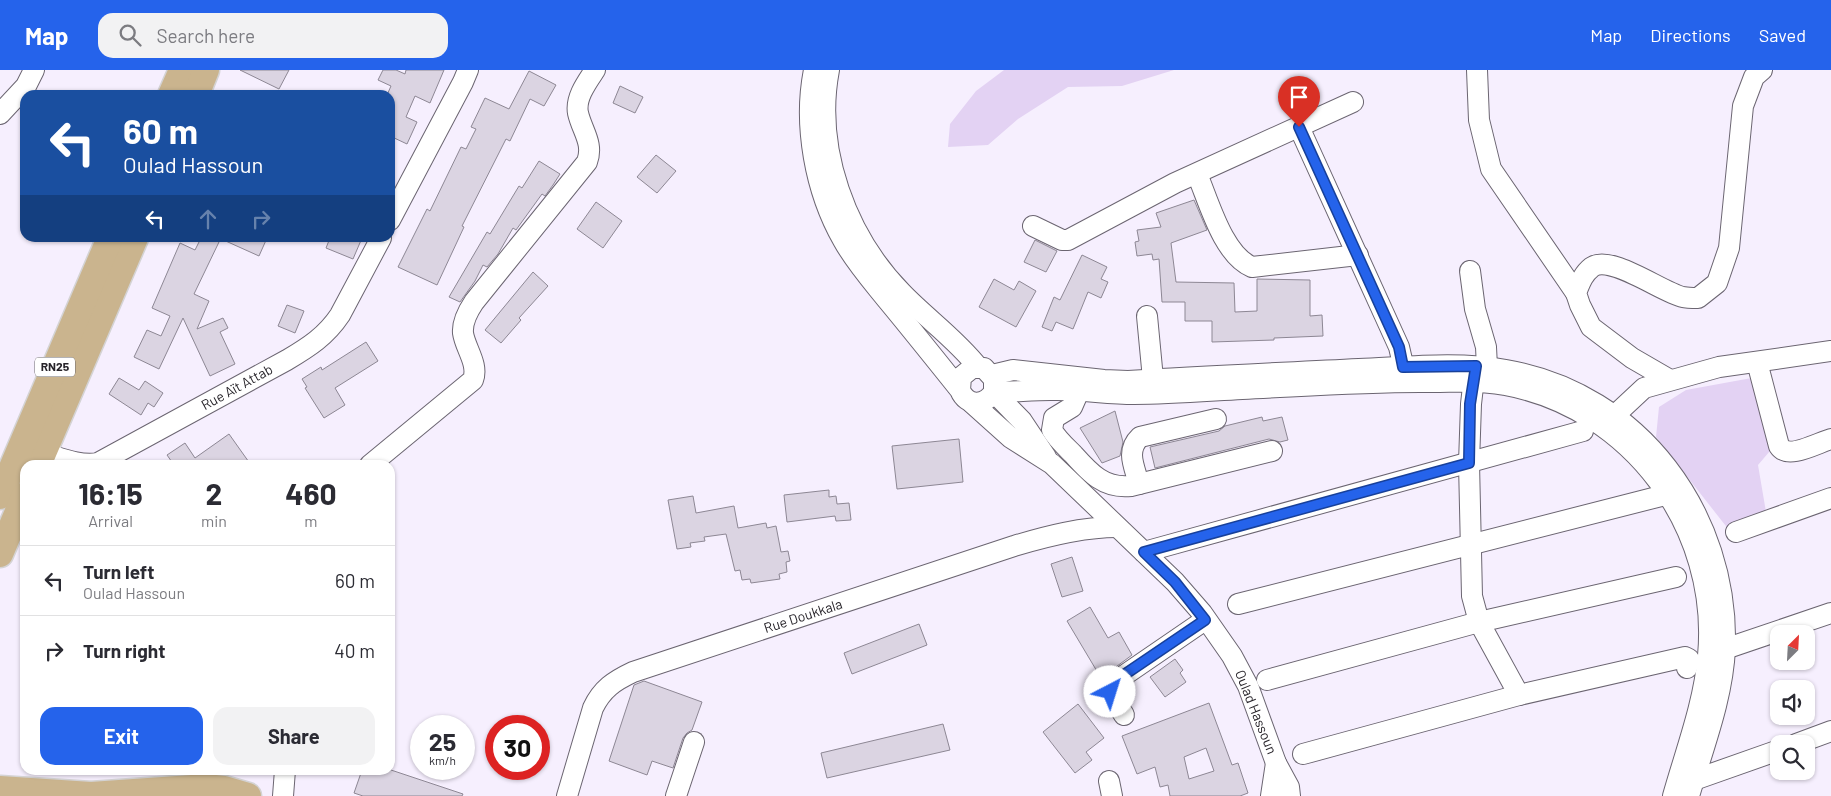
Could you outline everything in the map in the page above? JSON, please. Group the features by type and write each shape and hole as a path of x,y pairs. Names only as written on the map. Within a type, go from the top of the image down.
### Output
{"main road":[{"path":"173,90 182,70"},
{"path":"198,90 206,70"},
{"name":"RN25","path":"0,496 108,242"},
{"name":"RN25","path":"40,459 133,242"},
{"path":"0,554 20,507"},
{"path":"0,788 91,795 206,779 224,789 248,796"}],"street":[{"path":"22,90 34,70"},
{"path":"395,211 464,82 468,70"},
{"path":"376,460 473,380 474,367 463,331 468,312 480,294 587,162 590,149 578,112 582,93 595,70"},
{"name":"Oulad Hassoun","path":"814,70 810,110 812,144 818,176 828,208 842,238 860,267 966,396 1011,438 1052,464"},
{"name":"Oulad Hassoun","path":"829,70 826,110 828,141 834,172 843,203 856,232 873,259 900,291 930,321 966,351 1022,421 1052,464 1175,582 1205,620 1232,656 1248,686 1276,764 1289,787 1290,796"},
{"path":"1477,70 1479,120 1491,169 1576,293 1580,306 1591,326 1632,358 1670,380"},
{"path":"1576,293 1584,275 1594,266 1605,264 1638,276 1682,297 1698,298 1717,283 1729,248 1743,106 1754,77 1762,70"},
{"path":"0,114 20,92"},
{"path":"1033,226 1062,240 1068,240 1175,183 1353,102"},
{"path":"1299,127 1399,347 1404,374"},
{"path":"1197,174 1226,241 1237,258 1243,263 1252,267 1358,255"},
{"name":"Rue Aït Attab","path":"104,460 288,360 315,343 333,327 379,242"},
{"path":"1470,271 1474,309 1486,347 1470,404 1469,463 1472,596 1479,622 1519,695"},
{"path":"1147,316 1153,379"},
{"path":"1610,422 1644,388 1719,367 1831,351"},
{"path":"1757,362 1779,446 1782,451 1790,453 1831,439"},
{"path":"988,378 984,402 966,396 959,381 963,374 970,369 988,378 1037,391 1136,394 1266,381 1479,372 1505,385 1558,400 1582,412 1610,422 1645,442 1665,464 1693,505 1709,541 1719,580 1724,614 1717,652 1702,690 1673,796"},
{"path":"988,378 1013,370 1104,380 1266,381"},
{"path":"1022,421 1037,391"},
{"path":"1079,391 1072,407 1054,418 1052,426 1055,434 1087,470 1100,480 1123,487 1272,451"},
{"path":"1139,484 1131,453 1132,447 1140,437 1216,419"},
{"path":"1610,422 1669,494 1694,544 1705,583 1709,619 1717,652 1718,692 1692,788"},
{"path":"1144,552 1583,431"},
{"path":"1238,604 1669,494"},
{"path":"1736,532 1831,498"},
{"name":"Rue Doukkala","path":"567,796 593,708 599,695 607,686 633,672 1024,543 1082,530 1117,527"},
{"path":"1266,680 1479,622 1676,577"},
{"path":"1717,652 1831,613"},
{"path":"1124,714 1110,692 1112,683 1205,620"},
{"path":"1303,754 1519,695 1684,657 1689,658 1687,668"},
{"path":"1815,737 1831,731"},
{"path":"676,796 694,742"},
{"path":"1692,788 1770,754"},
{"name":"Oulad Hassoun","path":"1271,796 1276,764"},
{"path":"283,796 285,775"}],"shaded area":[{"path":"1004,70 1174,70 1122,86 1068,87 1018,119 988,145 948,147 950,124 976,91"},
{"path":"1757,377 1775,445 1758,465 1766,512 1729,530 1656,437 1659,407 1686,390"}],"building":[{"path":"240,70 289,70 279,89"},
{"path":"383,70 396,70 405,74 406,70 444,70 430,103 415,96 406,117 417,122 407,144 395,138 395,90 389,90 391,86 378,80"},
{"path":"529,71 556,85 544,106 530,99 510,141 506,139 462,226 464,227 437,285 398,267 427,209 430,211 461,147 466,149 476,129 471,127 485,98 509,109"},
{"path":"620,86 643,97 635,113 613,103"},
{"path":"656,155 676,171 657,193 637,177"},
{"path":"539,161 560,174 553,185 545,196 542,194 516,230 513,228 498,254 487,267 483,265 475,281 460,302 449,297 487,232 490,234 519,186 522,188"},
{"path":"1194,200 1207,230 1171,243 1176,282 1234,283 1235,312 1257,311 1257,279 1310,280 1310,316 1322,315 1323,336 1212,342 1212,321 1185,321 1185,302 1162,302 1159,259 1153,260 1152,254 1137,256 1135,242 1139,241 1137,230 1161,227 1156,213"},
{"path":"596,202 622,221 603,248 577,229"},
{"path":"1035,240 1057,251 1046,272 1024,262"},
{"path":"199,242 219,242 194,294 209,301 197,329 223,318 228,328 220,332 235,364 210,376 183,318 159,369 134,357 147,330 161,336 170,316 152,308 180,243 195,250"},
{"path":"228,242 265,242 259,256"},
{"path":"328,242 360,242 353,259 326,248"},
{"path":"1082,255 1107,267 1101,279 1108,282 1101,298 1088,292 1073,329 1056,322 1052,331 1042,327 1054,297 1060,300"},
{"path":"533,272 548,286 519,318 521,320 501,343 485,330"},
{"path":"994,279 1014,290 1019,281 1036,291 1016,327 979,307"},
{"path":"287,305 304,311 295,333 278,326"},
{"path":"366,342 378,361 335,388 345,405 324,418 305,388 307,387 302,379 321,367 322,370"},
{"path":"119,378 139,390 145,381 163,393 154,407 148,403 141,415 109,394"},
{"path":"1115,411 1123,442 1120,456 1102,463 1080,428"},
{"path":"1262,417 1263,421 1282,417 1288,440 1280,442 1269,439 1155,468 1150,447 1219,431 1225,426"},
{"path":"229,434 247,460 170,460 167,455 185,443 195,458"},
{"path":"959,439 963,482 897,489 892,446"},
{"path":"829,490 829,497 836,496 837,504 849,503 851,520 836,521 835,516 787,522 784,495"},
{"path":"693,496 696,513 734,506 738,528 766,523 767,528 776,526 781,552 788,551 790,561 786,562 787,572 779,574 780,579 751,583 750,579 742,580 740,570 735,571 726,534 704,537 705,541 690,543 691,547 677,549 668,500"},
{"path":"1072,557 1083,591 1062,597 1051,564"},
{"path":"1090,607 1108,638 1119,632 1132,655 1101,678 1067,621"},
{"path":"919,624 927,645 852,674 844,653"},
{"path":"1175,659 1183,670 1180,673 1186,682 1165,697 1150,677"},
{"path":"644,681 702,702 692,730 683,738 673,768 652,761 647,775 609,761 634,685"},
{"path":"1209,703 1232,765 1238,763 1248,793 1240,796 1170,796 1168,785 1160,787 1155,767 1137,774 1122,736","holes":["1206,748 1214,771 1189,779 1184,757"]},
{"path":"1078,704 1104,738 1086,752 1092,760 1075,773 1043,732"},
{"path":"943,724 950,750 827,778 821,753"},
{"path":"395,771 410,776 410,780 421,780 463,794 462,796 363,796 354,793 360,775 395,775"}],"route":[{"path":"1110,692 1112,683 1205,620 1175,582 1144,552 1469,463 1470,404 1476,366 1403,367 1399,347 1299,127"}]}
